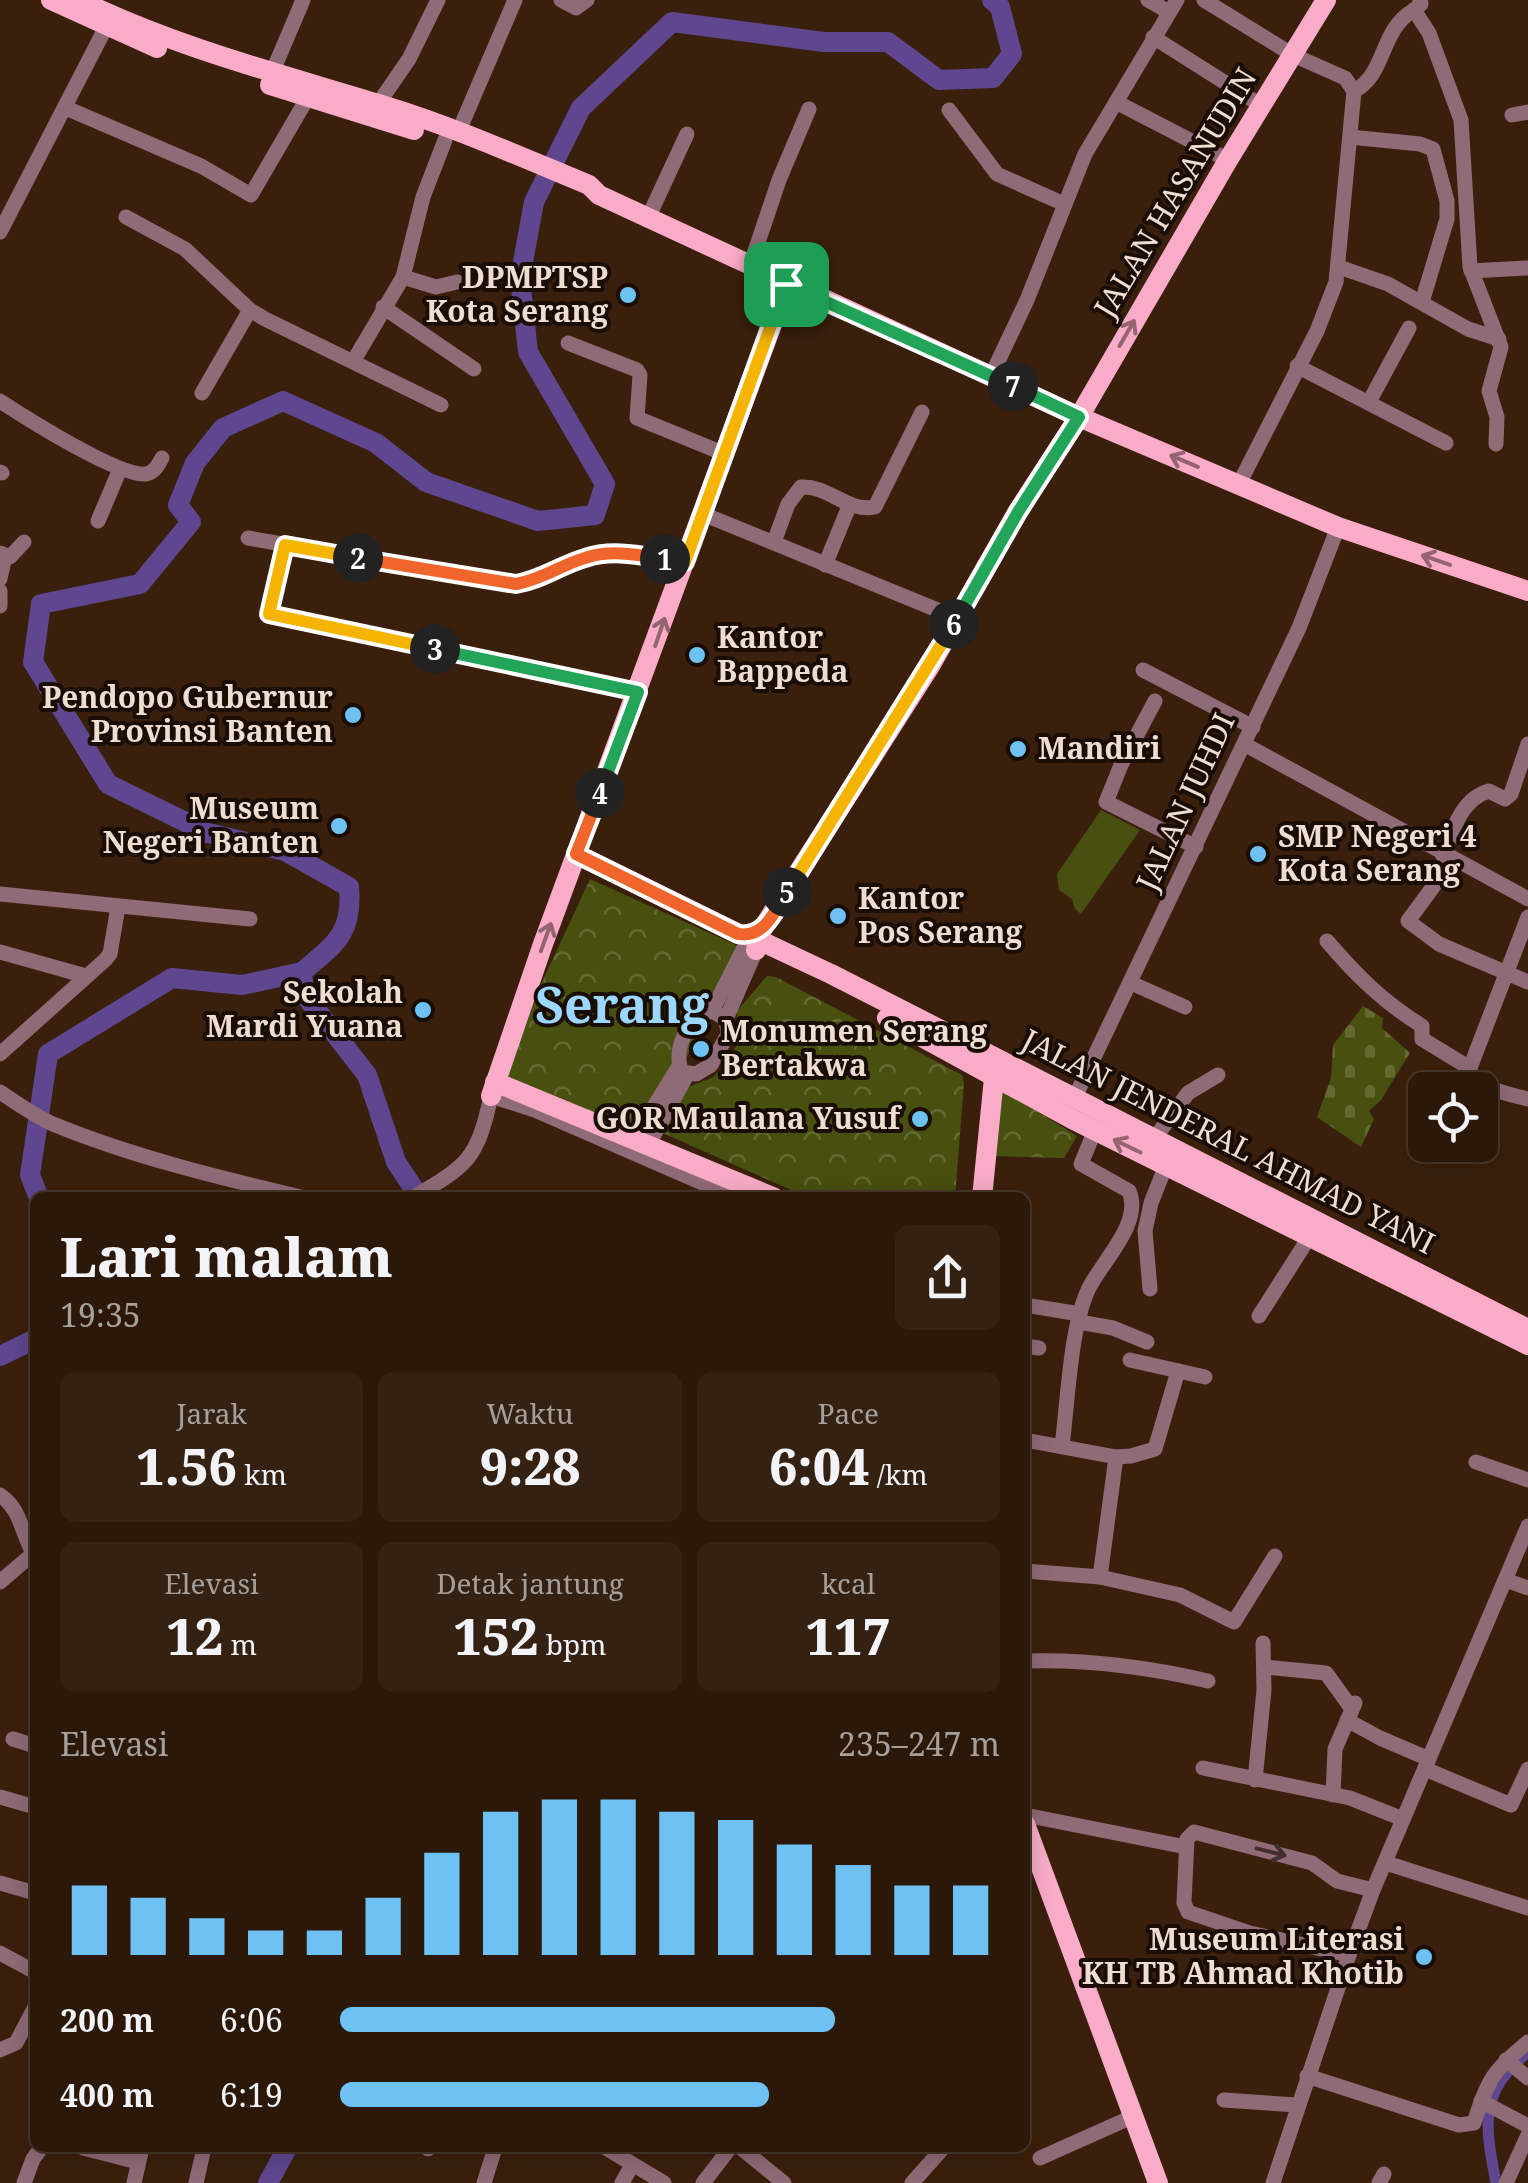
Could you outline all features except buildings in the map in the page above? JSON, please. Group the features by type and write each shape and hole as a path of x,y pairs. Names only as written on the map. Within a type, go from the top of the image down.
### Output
{"main road":[{"path":"52,0 106,28 201,63 378,104 576,185 588,184 599,195 786,284 1079,417 1338,527 1528,591"},
{"path":"80,0 308,97 451,136"},
{"name":"JALAN HASANUDIN","path":"752,939 930,666 1018,512 1079,417 1326,0"},
{"path":"759,1192 493,1089 786,284"},
{"name":"JALAN JENDERAL AHMAD YANI","path":"576,854 752,939 1095,1130 1166,1165 1198,1172 1528,1329"},
{"path":"982,1192 988,1067"},
{"path":"971,1192 988,1067"},
{"name":"JALAN JENDERAL AHMAD YANI","path":"988,1067 1076,1097 1154,1139 1198,1172 1310,1236 1528,1345"},
{"path":"1033,1867 1158,2183"}],"street":[{"path":"270,78 304,0"},
{"path":"378,104 409,59 438,0"},
{"path":"354,360 403,277 422,197 515,0"},
{"path":"561,0 576,8 586,0"},
{"path":"992,376 1085,154 1173,6 1148,0"},
{"path":"1204,0 1293,55 1346,78 1354,91 1338,267 1317,331 1240,484"},
{"path":"1354,91 1367,85 1397,22 1417,5 1461,120 1471,272 1501,350 1488,391 1498,417 1496,444"},
{"path":"0,232 106,28"},
{"path":"1153,37 1262,106"},
{"path":"66,108 201,166 251,195 308,97"},
{"path":"1116,102 1228,160"},
{"path":"750,266 779,180 809,109"},
{"path":"949,110 997,174 1064,204"},
{"path":"648,218 687,134"},
{"path":"1350,137 1420,144 1432,149 1447,202 1447,220 1422,302"},
{"path":"126,218 184,249 250,310 440,405"},
{"path":"1338,267 1388,284 1468,329 1499,339"},
{"path":"1471,272 1528,268"},
{"path":"403,277 436,287 457,282"},
{"path":"383,307 474,369"},
{"path":"202,392 250,310"},
{"path":"1370,402 1409,328"},
{"path":"568,343 637,370 637,418 725,454"},
{"path":"1297,366 1446,442"},
{"path":"0,401 120,470 147,474 155,470 162,458"},
{"path":"774,542 788,504 801,487 820,489 862,510 875,508 922,412"},
{"path":"98,521 120,470"},
{"path":"825,565 850,504"},
{"path":"703,514 957,618"},
{"name":"JALAN JUHDI","path":"1076,1097 1299,628 1338,527"},
{"path":"248,538 516,584 534,581 589,556 612,552 685,562"},
{"path":"0,580 3,554 10,557 24,542"},
{"path":"285,545 269,614 638,692"},
{"path":"0,591 0,606"},
{"path":"1143,670 1253,727"},
{"path":"1154,701 1120,765 1106,802 1196,847"},
{"path":"1244,744 1528,899"},
{"path":"1528,744 1511,794 1505,799 1489,791 1476,795 1458,817 1448,858 1408,922 1439,944 1528,982"},
{"path":"0,894 250,919"},
{"path":"0,1054 110,954 118,907"},
{"path":"1468,1068 1528,917"},
{"path":"683,1070 704,1072 728,1034 719,1015 752,939"},
{"path":"1326,941 1388,1005 1422,1026 1422,1039 1468,1068 1476,1081 1528,1099"},
{"path":"0,952 86,976"},
{"path":"1131,983 1185,1007"},
{"path":"719,1015 696,1018 678,1052 683,1070 639,1147 725,1192"},
{"path":"1154,1139 1188,1093 1218,1074"},
{"path":"422,1192 464,1166 478,1144 493,1089"},
{"path":"0,1092 50,1122 228,1180 279,1192"},
{"path":"1062,1446 1079,1318 1088,1290 1118,1243 1132,1204 1130,1192 1081,1164 1095,1130"},
{"path":"1150,1289 1145,1231 1166,1165"},
{"path":"228,1180 229,1192"},
{"path":"1259,1316 1310,1236"},
{"path":"1030,1306 1113,1328 1147,1342"},
{"path":"1130,1360 1205,1377"},
{"path":"1030,1441 1116,1457 1155,1449 1178,1370"},
{"path":"1100,1577 1116,1457"},
{"path":"1476,1462 1528,1480"},
{"path":"0,1495 17,1510 30,1558"},
{"path":"1273,2183 1373,1890 1528,1526"},
{"path":"1030,1571 1100,1577 1180,1596 1234,1622 1275,1556"},
{"path":"0,1582 30,1562"},
{"path":"1505,1580 1528,1588"},
{"path":"1255,1780 1263,1643"},
{"path":"1030,1661 1131,1666 1208,1681"},
{"path":"1264,1667 1326,1673 1352,1710 1380,1738 1528,1812"},
{"path":"1333,1795 1336,1749 1352,1710"},
{"path":"12,1738 30,1744"},
{"path":"1204,1768 1333,1795 1402,1819"},
{"path":"1511,1805 1528,1770"},
{"path":"0,1797 30,1806"},
{"path":"1030,1815 1186,1846"},
{"path":"1348,1955 1250,1933 1188,1912 1184,1903 1186,1839 1194,1832 1312,1864 1337,1881 1373,1890"},
{"path":"1386,1863 1528,1908"},
{"path":"0,1882 30,1891"},
{"path":"0,1953 30,1969"},
{"path":"2,2054 16,2044 30,2017"},
{"path":"1489,2107 1486,2085 1516,2070 1528,2042"},
{"path":"1307,2076 1459,2126 1474,2123 1489,2107"},
{"path":"1224,2100 1298,2105"},
{"path":"1489,2107 1528,2126"},
{"path":"1040,2158 1132,2117"},
{"path":"1506,2183 1528,2136"},
{"path":"24,2183 38,2152"},
{"path":"115,2152 140,2155 134,2183"},
{"path":"196,2183 203,2152"},
{"path":"484,2183 494,2152"},
{"path":"612,2152 664,2183"},
{"path":"704,2183 727,2152"},
{"path":"746,2152 784,2183"},
{"path":"912,2183 939,2152"},
{"path":"622,2183 632,2165"}],"green space":[{"path":"1101,810 1140,830 1081,914 1072,899 1059,890 1057,874"},
{"path":"590,879 738,946 641,1157 492,1090"},
{"path":"767,976 776,977 962,1075 955,1192 796,1192 663,1133 685,1088 712,1078 723,1068 736,1046 737,1011"},
{"path":"1363,1006 1383,1018 1382,1028 1410,1053 1381,1100 1369,1111 1374,1119 1361,1147 1317,1117 1331,1078 1333,1045"},
{"path":"1000,1088 1077,1136 1064,1158 988,1156"}],"waterway":[{"path":"416,1192 396,1162 367,1075 304,994 302,972 332,945 345,927 349,887 285,851 208,833 108,784 33,662 41,604 140,584 191,522 178,505 195,463 223,428 283,401 376,443 426,482 538,521 595,515 605,484 528,352 520,278 534,202 581,108 672,22 824,42 888,42 939,80 993,78 1012,54 1000,7 992,0"},
{"path":"37,1192 30,1175 48,1054 172,978 242,985 302,972"},
{"path":"0,1356 30,1341"},
{"path":"1496,2183 1489,2144 1489,2111 1500,2082 1528,2052"},
{"path":"268,2183 285,2152"}],"place":[{"name":"DPMPTSP Kota Serang","path":"628,295"},
{"name":"Kantor Bappeda","path":"697,655"},
{"name":"Pendopo Gubernur Provinsi Banten","path":"353,715"},
{"name":"Mandiri","path":"1018,749"},
{"name":"Museum Negeri Banten","path":"339,826"},
{"name":"SMP Negeri 4 Kota Serang","path":"1258,854"},
{"name":"Kantor Pos Serang","path":"838,916"},
{"name":"Sekolah Mardi Yuana","path":"423,1010"},
{"name":"Monumen Serang Bertakwa","path":"701,1049"},
{"name":"GOR Maulana Yusuf","path":"920,1119"},
{"name":"Museum Literasi KH TB Ahmad Khotib","path":"1424,1957"}],"district":[{"name":"Serang","path":"622,1005"}],"route":[{"path":"786,284 1079,417 1018,512 883,742 761,931 750,936 738,934 576,854 638,692 269,614 285,545 516,584 534,581 589,556 612,552 685,562 786,284"}]}
